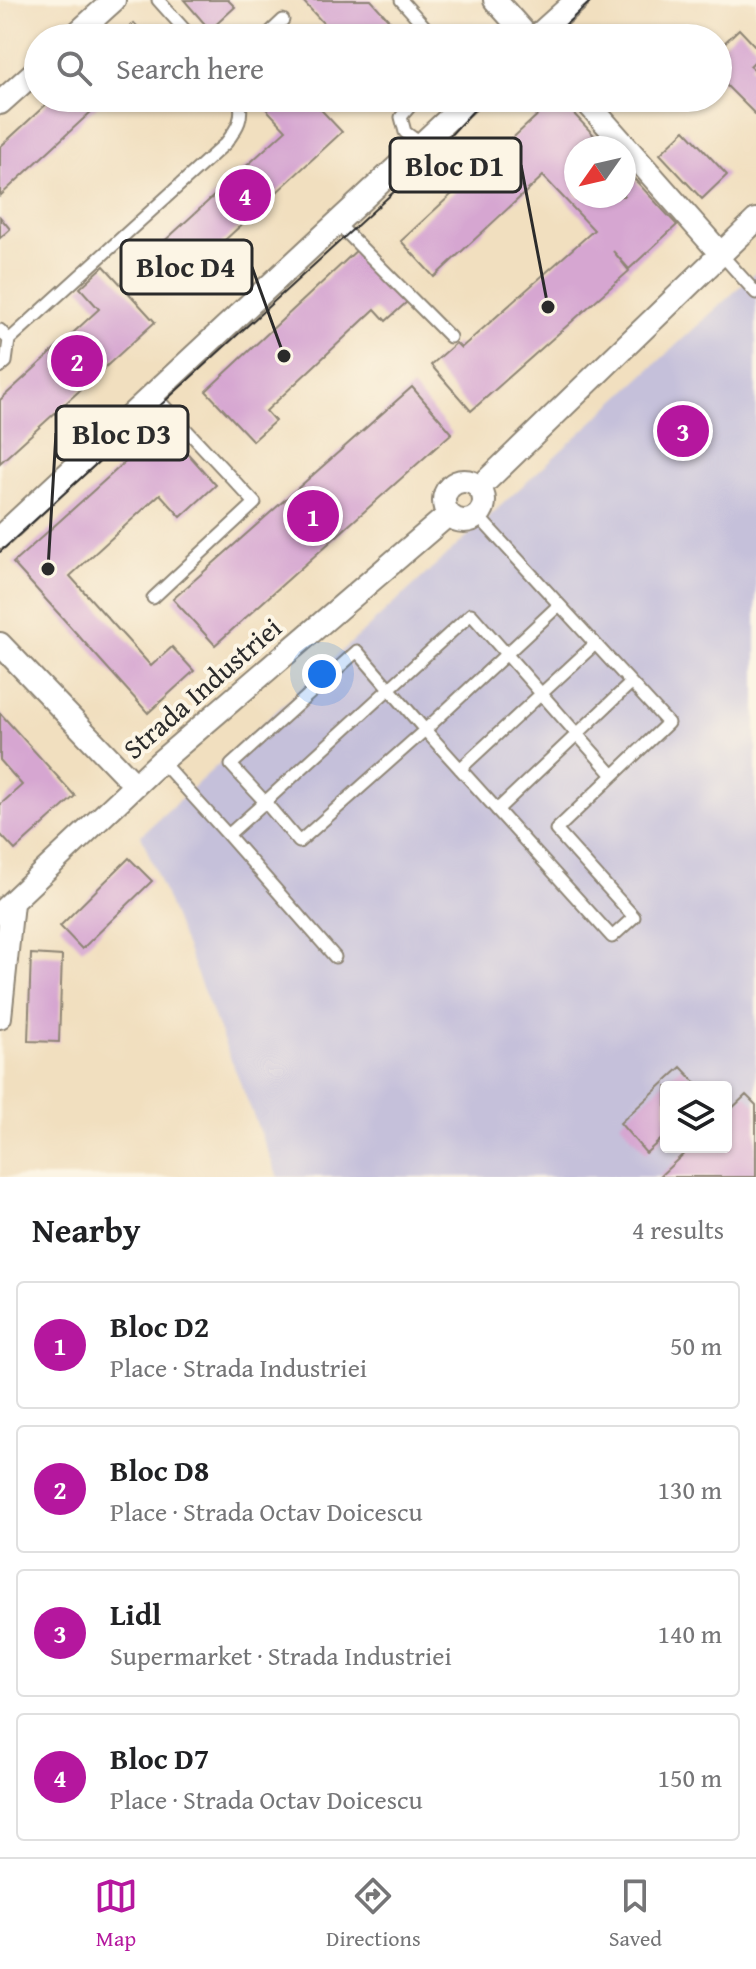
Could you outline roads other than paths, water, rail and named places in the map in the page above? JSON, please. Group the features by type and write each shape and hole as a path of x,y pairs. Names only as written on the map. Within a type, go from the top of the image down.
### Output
{"street":[{"path":"87,24 114,0"},
{"path":"495,0 518,24"},
{"path":"549,24 577,0"},
{"path":"0,103 24,82"},
{"path":"0,537 456,112"},
{"path":"595,112 720,253"},
{"path":"480,487 756,220"},
{"path":"466,480 480,487 485,502 478,516 463,521 449,514 444,499 451,485 466,480"},
{"name":"Strada Industriei","path":"6,908 161,761 449,514"},
{"path":"0,644 135,785"},
{"path":"0,1017 6,908"}],"lane":[{"path":"158,0 179,24"},
{"path":"401,0 422,24"},
{"path":"279,24 283,20"},
{"path":"0,367 6,362 9,340 226,143 239,126 240,112"},
{"path":"405,112 401,117 405,132 421,144"},
{"path":"337,223 450,337"},
{"path":"720,253 756,293"},
{"path":"0,330 9,340"},
{"path":"153,394 255,503 153,598"},
{"path":"478,516 668,723 556,830 634,917 612,937 425,730 357,651 231,765 299,842 425,730 559,605"},
{"path":"228,835 471,614 613,775"},
{"path":"460,769 595,644"},
{"path":"497,810 631,683"},
{"path":"161,761 335,957"}],"tram line":[{"path":"566,24 592,0"},
{"path":"0,552 420,168 473,112"}],"place":[{"name":"Bloc D7","path":"245,195"},
{"name":"Bloc D1","path":"548,307"},
{"name":"Bloc D4","path":"284,356"},
{"name":"Bloc D8","path":"77,361"},
{"name":"Lidl","path":"683,431"},
{"name":"Bloc D2","path":"313,516"},
{"name":"Bloc D3","path":"48,569"}]}
